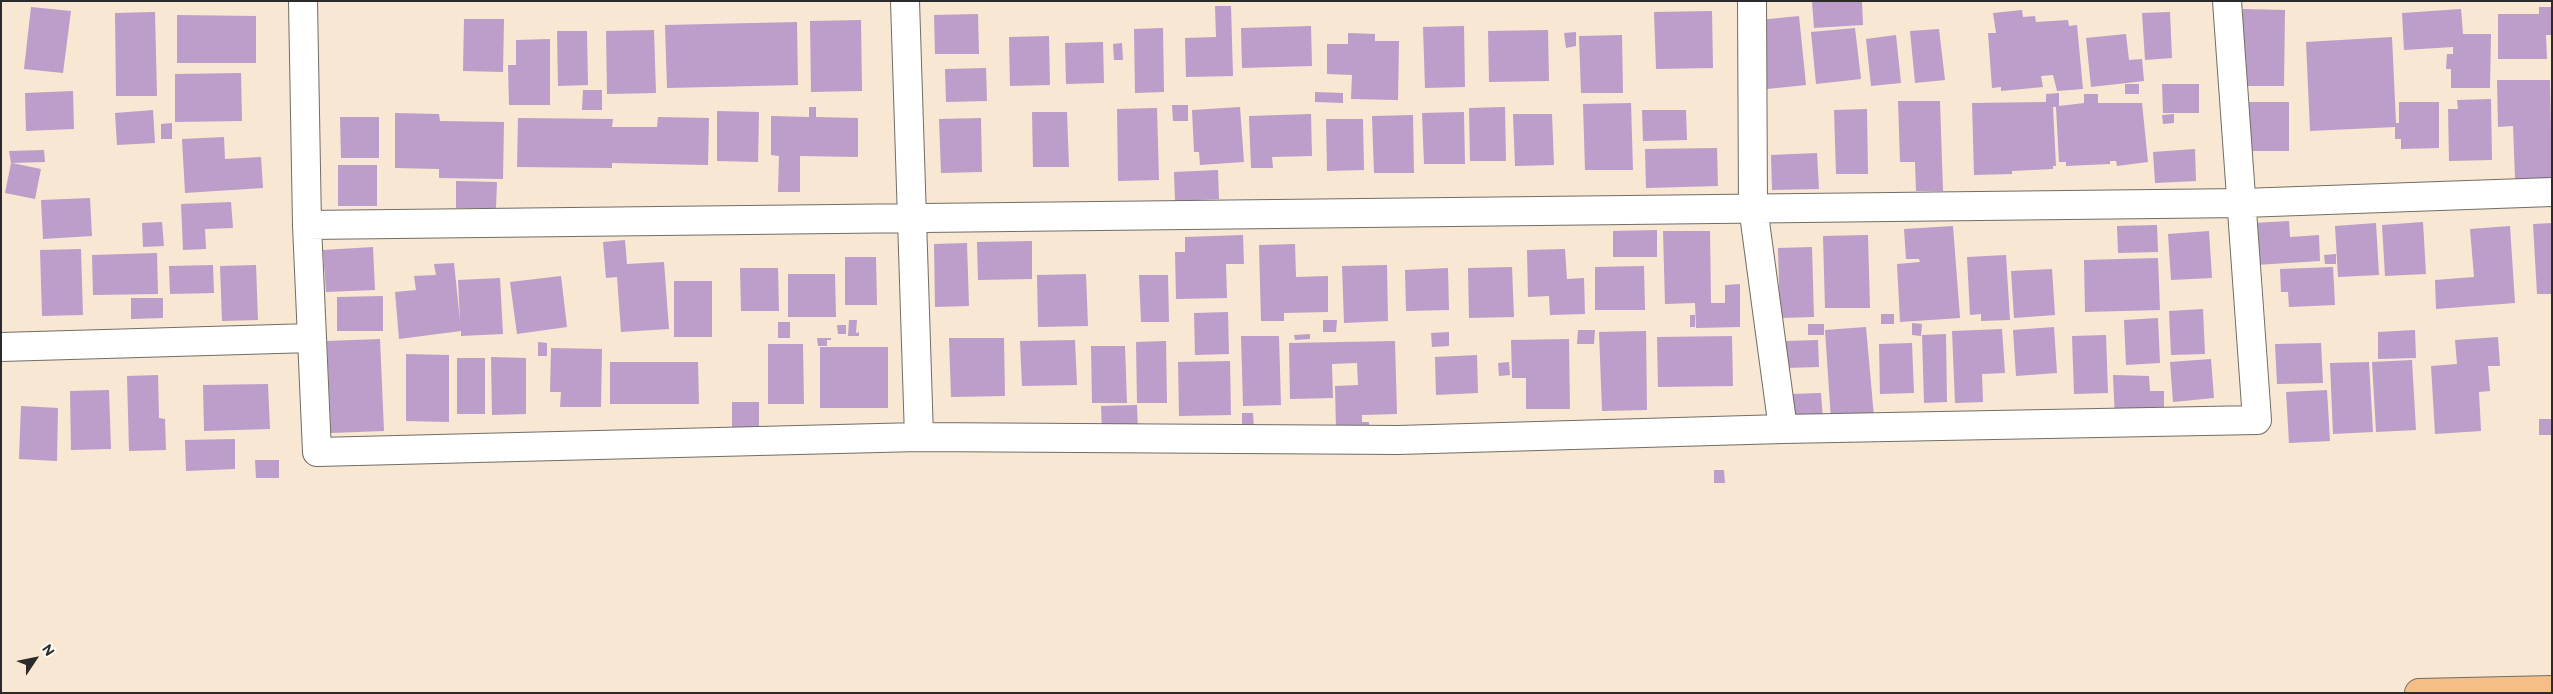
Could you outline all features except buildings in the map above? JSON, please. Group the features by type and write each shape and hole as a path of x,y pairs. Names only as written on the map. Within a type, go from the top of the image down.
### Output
{"highway":[{"path":"2419,693 2552,690"}],"street":[{"path":"303,1 307,225 317,452 919,438 1398,440 1783,429 2257,420 2243,203 2227,1"},
{"path":"906,1 914,217 919,438"},
{"path":"1752,1 1753,207 1783,429"},
{"path":"307,225 1753,207 2243,203 2552,192"},
{"path":"1,347 312,338"}]}
